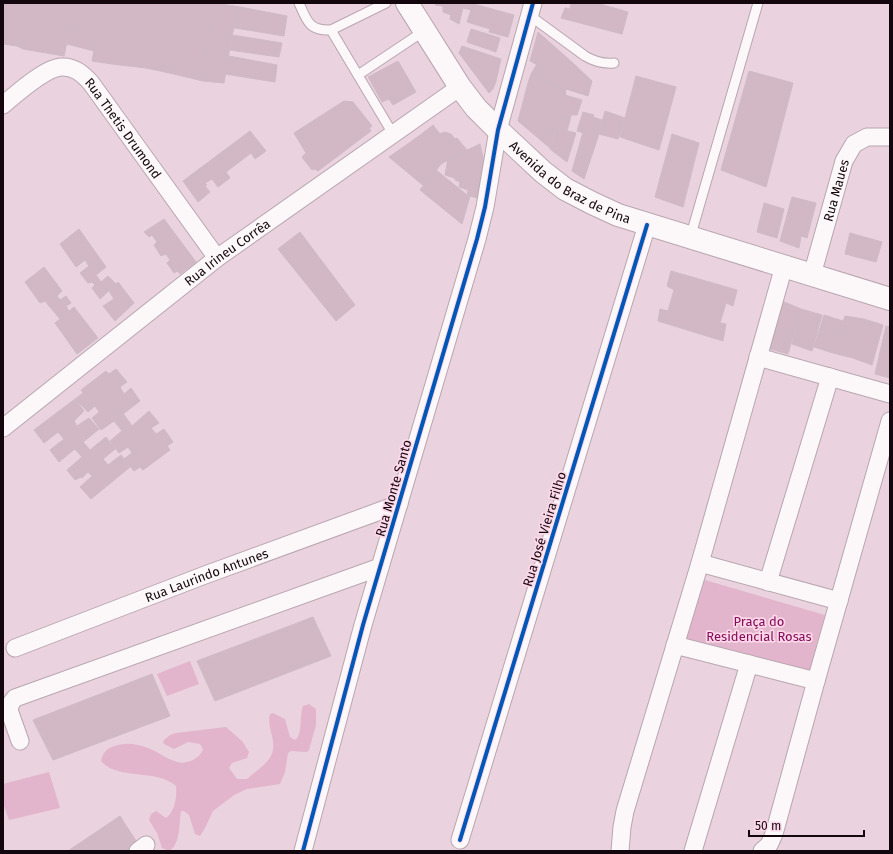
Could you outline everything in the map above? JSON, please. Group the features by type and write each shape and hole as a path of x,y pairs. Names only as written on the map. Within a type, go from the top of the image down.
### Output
{"street":[{"name":"Rua Monte Santo","path":"303,851 363,626 477,239 485,207 498,130 531,9"},
{"name":"Avenida do Braz de Pina","path":"415,13 460,87 476,108 543,172 565,189 618,215 647,225 890,299"},
{"name":"Rua Thetis Drumond","path":"3,105 39,77 52,69 61,67 78,71 91,83 217,258"},
{"name":"Rua Irineu Corrêa","path":"3,428 217,258 460,87"},
{"name":"Rua Maues","path":"812,274 844,161 854,144 867,137 890,137"},
{"name":"Rua José Vieira Filho","path":"460,840 647,225"},
{"path":"620,851 625,811 700,563 784,266"},
{"path":"758,357 890,394"},
{"path":"768,582 830,377"},
{"path":"762,851 769,845 774,834 890,421"},
{"name":"Rua Laurindo Antunes","path":"15,648 205,574 399,504"},
{"path":"700,563 839,601"},
{"path":"20,741 9,710 10,703 15,698 380,567"},
{"path":"675,645 816,681"},
{"path":"693,851 749,664"}],"lane":[{"path":"299,3 308,23 318,29 331,30 386,3"},
{"path":"690,238 758,3"},
{"path":"531,9 590,59 604,64 614,63"},
{"path":"358,75 415,13"},
{"path":"331,30 393,134"}],"green space":[{"name":"Praça do Residencial Rosas","path":"698,578 825,615 808,676 680,639"},
{"path":"190,661 199,684 167,696 157,674"},
{"path":"309,704 316,709 316,725 309,750 307,752 291,751 288,753 285,772 280,784 247,789 234,795 213,811 200,836 195,834 189,815 184,811 181,811 178,838 173,848 169,851 162,848 157,833 149,820 151,814 156,811 166,818 172,812 175,804 176,786 158,777 117,771 108,767 101,761 104,753 108,749 127,744 154,750 177,762 189,762 201,753 203,749 200,744 188,742 174,749 164,744 163,741 170,735 176,733 226,727 242,741 249,752 247,758 232,763 229,768 237,779 247,779 264,765 271,756 273,744 269,720 270,714 273,713 285,719 290,737 295,740 300,730 303,706"},
{"path":"49,772 60,808 9,820 3,803 3,784"}],"building":[{"path":"3,3 28,3 17,46 3,44"},
{"path":"28,3 75,3 64,56 23,49 17,46"},
{"path":"75,3 103,3 94,51 67,44"},
{"path":"103,3 125,3 112,64 92,61"},
{"path":"125,3 159,3 146,68 112,64"},
{"path":"159,3 188,3 174,74 146,68"},
{"path":"188,3 215,3 203,81 174,74"},
{"path":"215,3 240,7 232,35 224,83 203,81"},
{"path":"436,3 464,3 459,24 450,19 451,15 443,12 443,6 435,5"},
{"path":"464,3 470,3 514,15 508,37 489,32 490,29 467,22 471,10 463,8"},
{"path":"571,3 596,3 628,12 622,34 561,18 565,8 570,9"},
{"path":"240,7 287,16 284,36 235,28"},
{"path":"471,29 500,38 496,52 467,42"},
{"path":"538,32 574,64 569,82 530,61"},
{"path":"232,35 282,43 279,57 230,50"},
{"path":"462,46 501,59 496,81 493,89 489,93 459,53"},
{"path":"229,56 277,65 275,82 225,74"},
{"path":"398,61 416,92 393,105 389,99 382,102 368,77"},
{"path":"537,64 569,82 565,92 531,74"},
{"path":"574,64 592,81 588,96 566,89"},
{"path":"749,71 793,83 766,187 721,170"},
{"path":"531,74 566,92 560,111 528,83"},
{"path":"636,76 676,87 659,150 620,137"},
{"path":"528,83 560,111 550,148 518,121"},
{"path":"565,95 582,100 577,115 571,115 570,120 558,116"},
{"path":"344,101 353,102 372,126 369,128 371,131 318,171 315,169 312,170 302,157 306,153 294,133"},
{"path":"605,111 625,118 618,139 599,134"},
{"path":"583,112 594,115 593,117 602,120 598,137 577,131"},
{"path":"558,116 570,120 567,131 556,128"},
{"path":"433,125 440,134 444,132 451,134 455,139 457,138 467,150 441,164 419,136"},
{"path":"556,128 576,133 567,162 550,149"},
{"path":"250,131 266,151 255,159 251,153 226,172 230,178 218,187 212,179 205,183 207,185 205,186 210,192 198,202 183,181"},
{"path":"583,132 598,137 584,179 572,171"},
{"path":"672,134 699,143 683,207 655,197"},
{"path":"419,136 441,164 424,186 389,157"},
{"path":"480,144 485,166 477,198 467,195 468,190 459,187 460,182 455,180 455,178 445,175 448,159"},
{"path":"436,170 470,196 462,224 420,190"},
{"path":"792,197 816,203 807,238 801,236 799,248 780,241"},
{"path":"764,203 784,209 777,238 757,232"},
{"path":"164,219 196,262 180,274 178,271 174,273 167,263 170,260 166,254 161,256 154,245 157,242 152,235 149,237 144,232"},
{"path":"79,229 106,267 96,275 101,282 108,276 116,284 100,299 92,288 95,285 92,282 88,283 80,273 89,266 85,260 76,267 60,244"},
{"path":"300,232 355,305 336,321 278,249"},
{"path":"850,233 882,242 876,262 845,254"},
{"path":"44,267 62,291 57,296 60,300 66,296 71,303 66,306 69,311 74,307 98,338 77,354 55,323 60,319 45,301 40,303 25,282"},
{"path":"671,271 737,290 733,306 726,303 720,323 726,324 723,341 658,321 660,309 668,311 674,290 667,286"},
{"path":"118,282 134,303 115,321 103,306 114,299 109,291"},
{"path":"782,301 801,309 788,354 770,349"},
{"path":"801,309 822,315 812,351 792,344"},
{"path":"824,315 843,321 833,353 814,347"},
{"path":"845,316 864,319 853,358 833,353"},
{"path":"864,319 883,325 872,365 853,358"},
{"path":"886,326 890,327 890,378 875,374"},
{"path":"116,369 127,382 120,387 124,394 131,388 140,401 123,414 120,409 110,416 114,421 101,430 92,418 99,412 95,406 88,412 75,399 83,393 81,390 106,371 109,374"},
{"path":"75,399 84,411 74,421 77,426 89,418 99,429 59,462 50,450 64,439 58,432 44,443 34,430"},
{"path":"120,409 132,426 149,411 159,423 151,428 156,434 164,429 173,442 167,446 170,450 143,470 140,467 134,471 124,459 132,453 128,447 119,453 110,441 122,431 110,416"},
{"path":"106,437 115,449 103,459 108,465 121,455 130,467 91,499 80,487 92,476 88,472 82,478 81,477 75,480 67,470 82,457 75,449 83,442 90,450"},
{"path":"313,617 331,656 215,701 197,661"},
{"path":"152,674 170,716 53,760 33,720"},
{"path":"120,816 138,844 126,851 68,851"}],"cycle path":[{"path":"303,851 363,625 477,239 485,207 498,130 533,3"},
{"path":"460,840 647,225"}]}
